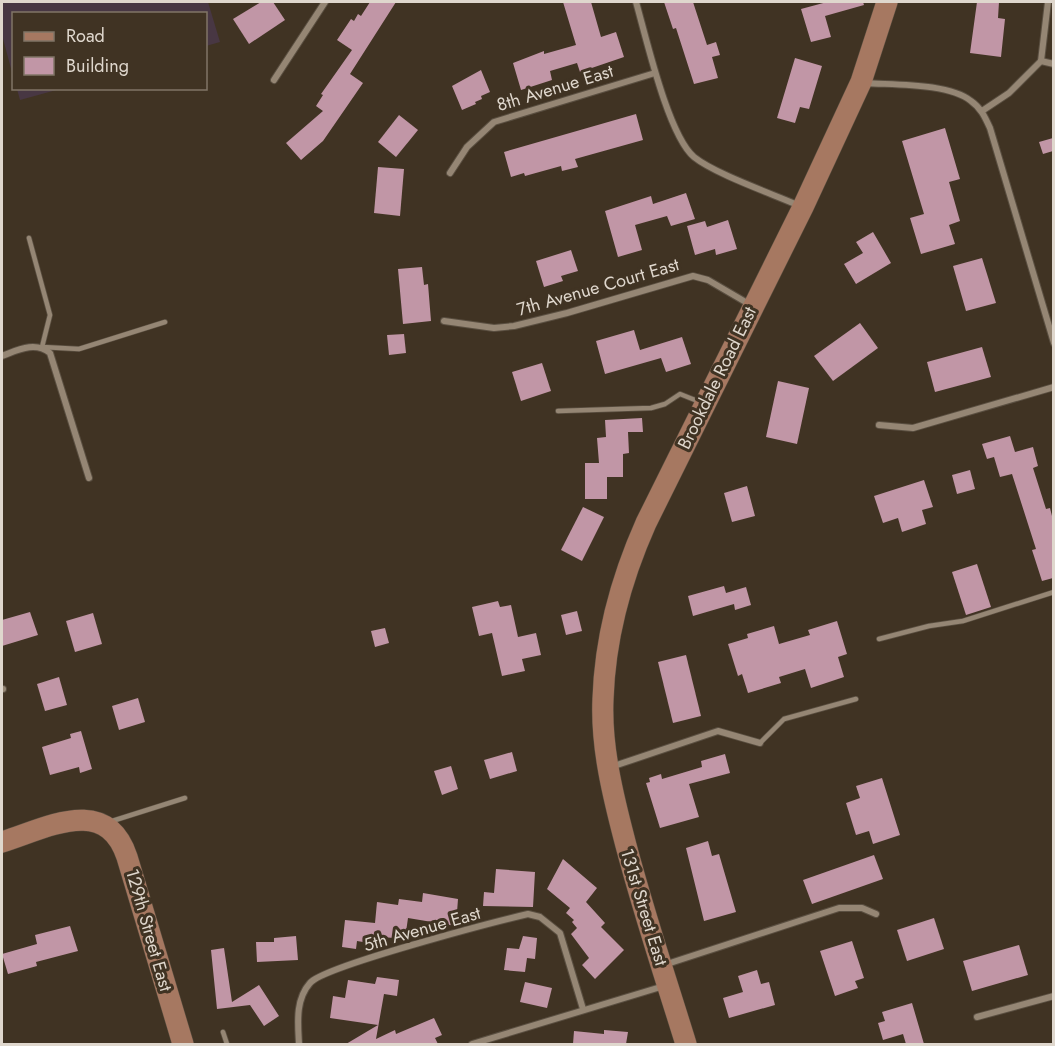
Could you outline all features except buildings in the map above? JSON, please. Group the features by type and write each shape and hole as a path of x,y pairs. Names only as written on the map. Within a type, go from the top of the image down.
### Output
{"main road":[{"name":"Brookdale Road East","path":"607,768 603,698 613,617 632,555 803,207 861,82 887,2"},
{"name":"131st Street East","path":"607,768 627,856 686,1044"},
{"path":"2,842 72,820 84,819 103,823"},
{"name":"129th Street East","path":"103,823 114,830 124,847 183,1044"}],"street":[{"path":"273,80 325,2"},
{"path":"636,2 655,73 676,129 695,157 803,207"},
{"path":"982,111 1009,93 1041,61 1048,2"},
{"path":"1041,61 1053,64"},
{"name":"8th Avenue East","path":"450,173 467,147 494,122 655,73"},
{"path":"861,82 954,92 972,101 982,111 990,128 1053,343"},
{"name":"7th Avenue Court East","path":"444,321 494,328 514,326 693,276 708,280 753,306"},
{"path":"2,356 31,346 42,347 50,353 89,478"},
{"path":"879,425 913,428 1053,387"},
{"path":"607,768 718,731 760,743"},
{"path":"472,1044 583,1010 839,908 862,908 876,914"},
{"name":"5th Avenue East","path":"299,1044 298,1015 310,982 325,974 407,947 528,915 540,916 560,933 583,1010"},
{"path":"977,1017 1053,996"}],"lane":[{"path":"28,238 50,315 42,347 79,350 165,322"},
{"path":"558,411 651,408 664,404 680,394 705,403"},
{"path":"879,639 929,626 963,621 1053,592"},
{"path":"760,743 784,720 856,699"},
{"path":"103,823 185,798"},
{"path":"223,1032 227,1044"}],"shaded area":[{"path":"2,2 208,2 220,42 207,46 207,12 12,12 12,72 2,35"},
{"path":"18,90 56,90 20,100"}]}
